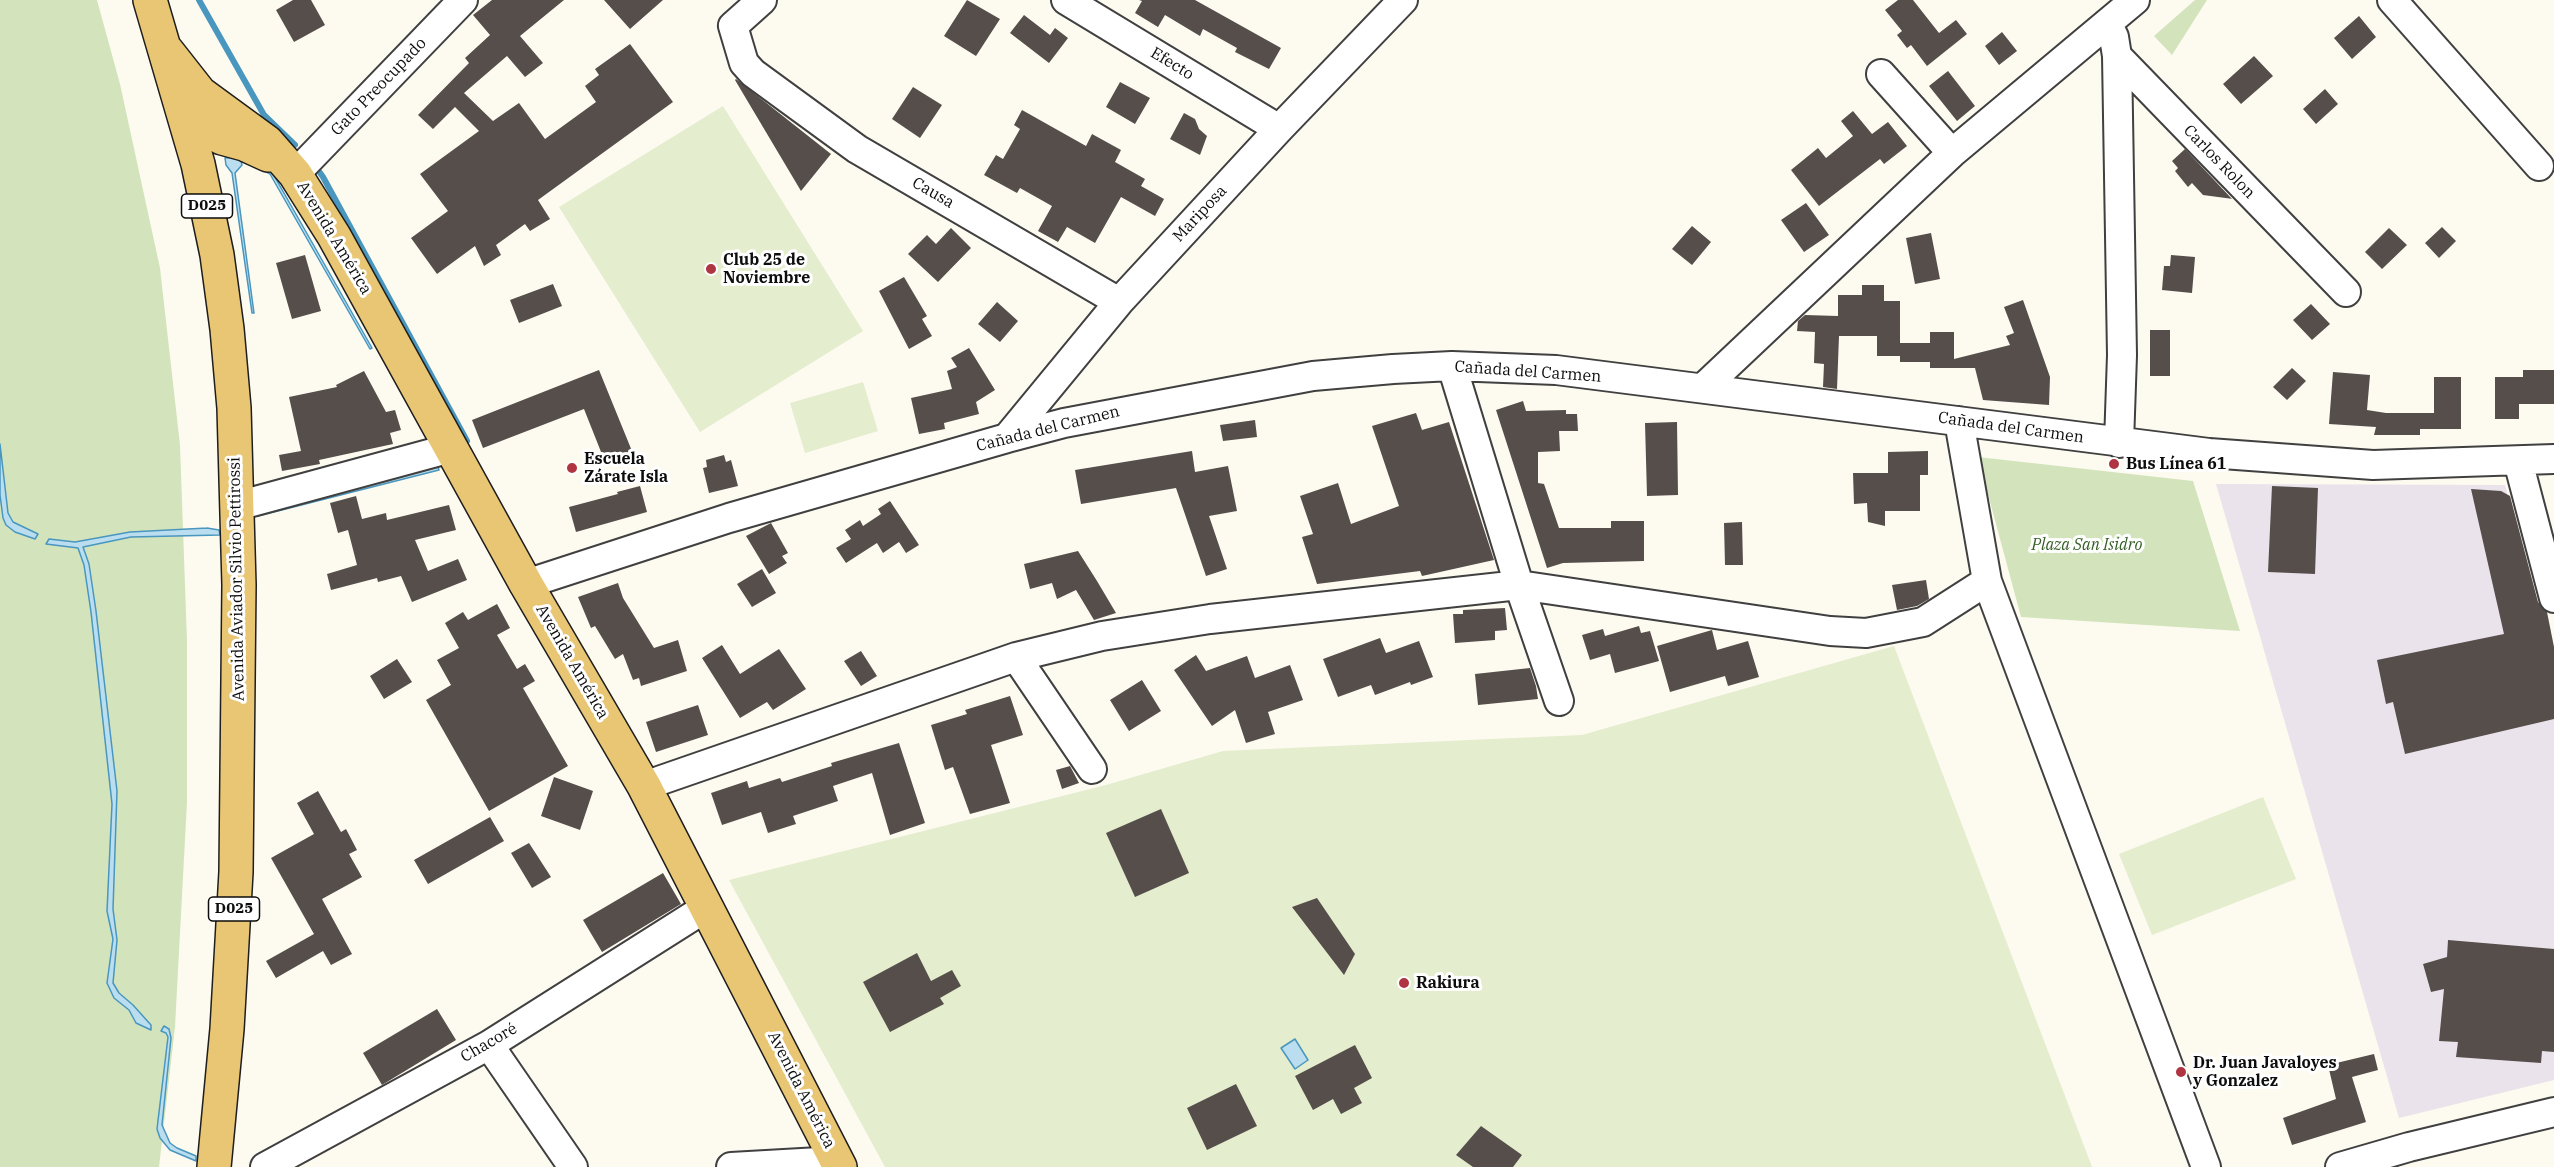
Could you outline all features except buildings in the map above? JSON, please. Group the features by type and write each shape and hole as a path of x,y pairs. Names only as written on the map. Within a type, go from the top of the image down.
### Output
{"main road":[{"name":"Avenida Aviador Silvio Pettirossi","path":"150,0 198,164 217,255 226,318 234,408 239,596 236,872 227,1029 214,1167"},
{"name":"Avenida América","path":"166,51 200,93 251,128 292,170 375,308 526,584 644,786 839,1164"},
{"name":"Avenida América","path":"184,115 222,138 258,150 292,170"}],"street":[{"name":"Causa","path":"762,0 733,26 737,48 744,63 753,73 857,149 1119,302"},
{"name":"Efecto","path":"1066,0 1279,129"},
{"name":"Mariposa","path":"1007,438 1119,302 1279,129 1403,0"},
{"path":"1703,388 1952,153 2135,0"},
{"path":"2392,0 2539,166"},
{"name":"Gato Preocupado","path":"292,170 447,6"},
{"name":"Carlos Rolon","path":"2108,24 2114,37 2117,56 2346,292"},
{"path":"2117,56 2122,356 2119,443"},
{"path":"1881,74 1952,153"},
{"path":"1452,366 1519,585 1559,701"},
{"name":"Cañada del Carmen","path":"526,584 729,518 1007,438 1125,410 1313,376 1452,366 1556,370 2209,453 2373,465 2554,459"},
{"path":"1959,421 1987,581 2206,1167"},
{"path":"237,506 451,447"},
{"path":"2518,461 2554,598"},
{"path":"644,786 1016,657 1102,636 1210,619 1519,585 1830,631 1866,633 1923,622 1987,581"},
{"path":"1016,657 1092,769"},
{"name":"Chacoré","path":"265,1167 489,1045 707,908"},
{"path":"489,1045 573,1167"},
{"path":"2340,1167 2409,1147 2554,1112"},
{"path":"731,1167 839,1164"}],"shaded area":[{"path":"2216,484 2505,485 2554,676 2554,1080 2399,1118"}],"green space":[{"path":"0,0 97,0 120,84 160,268 180,445 187,641 187,802 175,1027 159,1167 0,1167"},
{"path":"2195,0 2207,0 2172,55 2154,36"},
{"name":"Club 25 de Noviembre","path":"723,106 863,331 700,432 559,207"},
{"path":"863,382 878,431 805,453 790,403"},
{"name":"Plaza San Isidro","path":"1978,457 2193,481 2240,631 2021,617"},
{"name":"Rakiura","path":"1894,646 2092,1167 885,1167 729,880 1106,785 1223,751 1582,735"},
{"path":"2263,797 2296,879 2152,935 2119,854"}],"water":[{"path":"240,157 242,165 235,173 254,313 252,313 232,173 226,165 225,158"},
{"path":"258,167 265,167 272,172 372,348 370,349 270,174"},
{"path":"0,444 8,513 13,522 38,534 35,539 15,532 6,525 3,518 0,495"},
{"path":"438,467 439,470 258,516 257,513"},
{"path":"207,528 219,530 220,535 131,537 83,547 89,564 96,611 117,791 113,909 117,940 113,983 119,993 151,1025 151,1030 136,1023 129,1010 114,998 107,983 113,939 107,911 112,804 91,612 84,565 78,548 46,544 49,539 75,542 130,532"},
{"path":"164,1026 169,1029 171,1038 162,1125 170,1143 196,1156 196,1161 170,1150 160,1138 157,1129 168,1037 161,1031"},
{"path":"1295,1039 1308,1060 1295,1069 1281,1048"}],"waterway":[{"path":"199,0 264,115 295,145"},
{"path":"318,170 467,441"}],"place":[{"name":"Club 25 de Noviembre","path":"711,269"},
{"name":"Bus Línea 61","path":"2114,464"},
{"name":"Escuela Zárate Isla","path":"572,468"},
{"name":"Rakiura","path":"1404,983"},
{"name":"Dr. Juan Javaloyes y Gonzalez","path":"2181,1072"}]}
